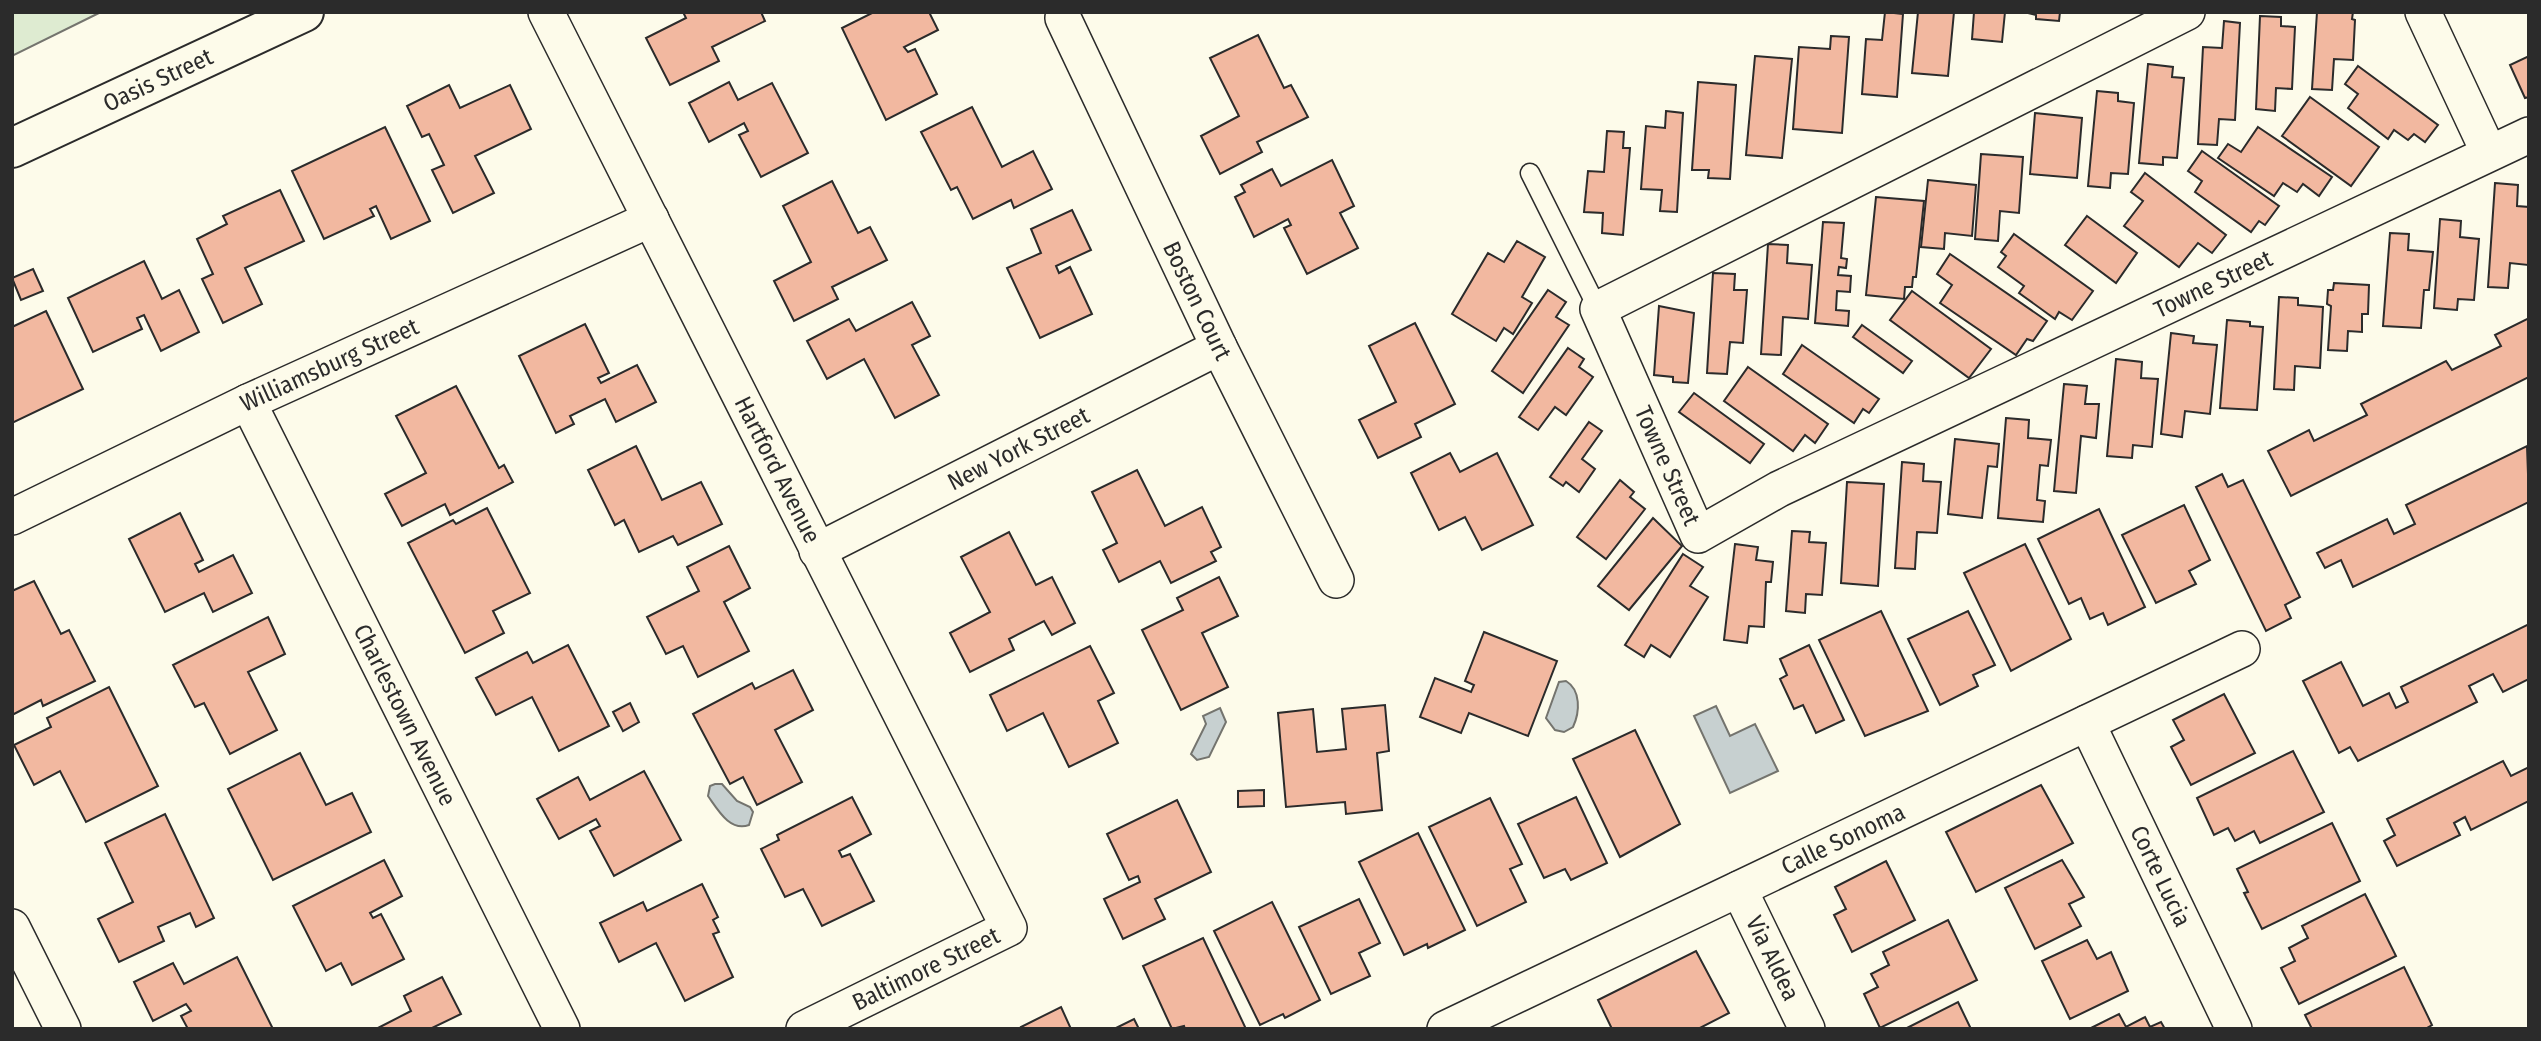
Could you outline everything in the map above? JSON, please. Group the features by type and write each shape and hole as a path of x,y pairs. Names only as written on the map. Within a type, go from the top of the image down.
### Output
{"street":[{"name":"Oasis Street","path":"12,148 304,12"},
{"name":"Hartford Avenue","path":"546,12 1009,928"},
{"path":"1598,309 2187,12"},
{"path":"2423,12 2490,153"},
{"name":"Boston Court","path":"1063,18 1219,347 1336,580"},
{"name":"Towne Street","path":"1598,309 1698,535 1779,489 2529,135"},
{"name":"Williamsburg Street","path":"12,517 248,402 650,219"},
{"name":"New York Street","path":"817,551 1219,347"},
{"name":"Charlestown Avenue","path":"248,402 562,1029"},
{"name":"Calle Sonoma","path":"1446,1029 2242,649"},
{"name":"Corte Lucia","path":"2087,723 2234,1029"},
{"name":"Via Aldea","path":"1739,889 1807,1029"},
{"path":"12,926 63,1029"},
{"name":"Baltimore Street","path":"804,1029 1009,928"}],"lane":[{"path":"1530,173 1598,309"}],"green space":[{"path":"12,12 101,12 12,56"}],"shaded area":[{"path":"1566,681 1577,696 1578,708 1573,727 1564,732 1555,730 1546,718 1559,682"},
{"path":"1716,706 1730,736 1755,724 1778,771 1730,793 1694,716"},
{"path":"1220,708 1226,722 1209,757 1197,760 1191,754 1206,724 1203,716"},
{"path":"722,784 737,801 750,807 753,812 749,825 730,823 720,813 708,796 710,786"}],"building":[{"path":"683,12 761,12 765,21 712,47 719,61 670,85 646,38 686,18"},
{"path":"874,12 929,12 938,30 904,47 908,52 915,49 937,94 886,120 842,28"},
{"path":"1885,12 1903,14 1897,97 1862,94 1866,39 1882,40"},
{"path":"1918,12 1954,12 1948,76 1912,73"},
{"path":"1974,12 2005,12 2002,42 1972,39"},
{"path":"2024,12 2060,12 2059,21 2036,19 2036,15"},
{"path":"2317,12 2353,12 2352,19 2355,20 2353,60 2334,59 2332,90 2312,89"},
{"path":"2260,16 2281,17 2281,26 2295,27 2292,89 2276,88 2275,111 2256,109"},
{"path":"2224,21 2240,23 2235,120 2219,119 2217,145 2198,144 2203,47 2222,48"},
{"path":"1258,35 1284,88 1291,85 1308,117 1257,142 1262,152 1220,174 1201,136 1239,116 1210,58"},
{"path":"1831,36 1849,37 1842,133 1793,129 1799,47 1830,49"},
{"path":"1755,56 1792,59 1782,158 1746,155"},
{"path":"2529,56 2529,97 2525,98 2510,65"},
{"path":"2148,64 2173,67 2172,77 2184,78 2177,158 2163,157 2163,165 2139,163"},
{"path":"2358,66 2438,125 2425,142 2414,134 2408,140 2394,130 2388,139 2348,108 2358,94 2345,84"},
{"path":"729,82 738,100 772,83 808,153 761,177 739,135 748,131 744,123 709,142 689,103"},
{"path":"1698,82 1736,85 1730,179 1708,178 1709,170 1692,170"},
{"path":"449,85 460,108 510,85 531,129 475,156 494,193 453,213 432,170 444,165 429,134 422,137 407,106"},
{"path":"2097,91 2118,93 2118,101 2134,103 2128,174 2111,173 2110,188 2088,186"},
{"path":"2310,97 2379,147 2351,186 2282,136"},
{"path":"972,107 1002,167 1033,151 1052,189 1014,208 1011,200 973,219 957,187 951,190 921,132"},
{"path":"1666,111 1683,113 1677,212 1660,211 1662,190 1641,189 1646,126 1665,128"},
{"path":"2035,113 2082,118 2077,178 2030,174"},
{"path":"385,127 430,221 391,239 376,206 370,209 374,216 324,239 292,171"},
{"path":"2258,127 2332,177 2319,196 2303,184 2297,192 2283,183 2274,196 2218,158 2228,144 2241,152"},
{"path":"1607,131 1624,132 1623,148 1630,148 1623,235 1602,233 1603,213 1584,212 1588,171 1604,172"},
{"path":"2202,151 2279,206 2265,225 2259,221 2251,232 2195,192 2202,181 2188,171"},
{"path":"1981,154 2023,157 2019,213 2000,211 1998,241 1975,239"},
{"path":"1332,160 1354,206 1340,213 1358,248 1307,274 1284,228 1291,225 1288,219 1254,237 1235,197 1245,192 1241,185 1272,169 1281,186"},
{"path":"2145,173 2226,235 2212,253 2198,243 2179,267 2124,226 2143,201 2131,192"},
{"path":"1928,180 1976,185 1972,236 1945,233 1944,249 1921,247"},
{"path":"832,181 858,233 870,227 887,260 832,287 838,299 794,321 774,281 811,262 783,206"},
{"path":"2495,183 2518,185 2517,206 2529,207 2528,265 2510,263 2508,288 2488,287"},
{"path":"280,190 304,241 245,268 262,304 223,323 202,279 213,274 197,239 227,224 223,216"},
{"path":"1876,197 1924,201 1916,277 1913,277 1912,287 1905,287 1904,299 1866,295"},
{"path":"1072,210 1091,250 1056,266 1059,273 1070,267 1092,314 1040,338 1007,268 1041,253 1031,229"},
{"path":"2087,216 2137,253 2116,283 2065,245"},
{"path":"2440,219 2461,221 2460,237 2479,239 2474,300 2458,299 2457,310 2434,308"},
{"path":"1823,222 1844,223 1841,258 1847,259 1846,268 1839,267 1838,275 1851,276 1850,292 1837,291 1836,310 1849,311 1848,326 1815,323"},
{"path":"2390,233 2409,234 2408,250 2433,252 2429,290 2424,290 2421,328 2383,326"},
{"path":"2014,234 2093,291 2072,320 2059,312 2055,319 2019,293 2024,286 1998,267 2006,256 2001,252"},
{"path":"1517,241 1545,257 1522,297 1532,303 1513,334 1504,328 1496,341 1452,314 1488,253 1504,262"},
{"path":"1768,244 1788,245 1787,263 1812,265 1808,319 1783,317 1781,355 1761,354"},
{"path":"1950,254 2047,321 2033,341 2027,339 2016,355 1940,303 1952,285 1937,274"},
{"path":"144,261 162,299 179,290 199,332 161,351 144,315 137,318 142,329 93,352 68,298"},
{"path":"33,269 43,291 21,300 12,278"},
{"path":"1713,273 1735,274 1734,290 1747,290 1743,343 1730,342 1727,374 1707,373"},
{"path":"2334,283 2369,285 2368,314 2362,314 2362,332 2348,331 2347,351 2328,350 2331,306 2327,304 2328,290 2333,290"},
{"path":"1548,290 1566,302 1556,317 1569,325 1523,393 1492,371"},
{"path":"1912,291 1991,349 1969,378 1890,320"},
{"path":"2279,297 2298,298 2298,305 2323,307 2320,368 2295,366 2294,390 2274,389"},
{"path":"912,302 930,336 912,345 939,395 895,418 864,359 827,379 807,341 849,319 856,331"},
{"path":"1659,306 1694,313 1688,383 1673,382 1673,377 1654,375"},
{"path":"46,311 83,389 12,423 12,327"},
{"path":"2529,318 2529,377 2291,496 2268,451 2309,430 2314,441 2367,415 2361,404 2446,361 2452,370 2501,346 2495,335"},
{"path":"2227,320 2250,322 2250,326 2263,327 2257,410 2220,408"},
{"path":"1415,323 1455,404 1415,424 1421,437 1378,458 1359,420 1396,402 1369,346"},
{"path":"585,324 609,373 598,378 601,383 637,365 656,402 616,422 605,399 570,416 574,424 556,433 519,356"},
{"path":"1862,325 1912,361 1903,373 1853,337"},
{"path":"2171,333 2194,336 2193,343 2217,345 2210,414 2185,411 2182,437 2161,434"},
{"path":"1802,345 1879,399 1869,413 1863,409 1854,423 1783,374"},
{"path":"1568,348 1584,359 1579,367 1593,377 1566,415 1555,407 1538,430 1519,417"},
{"path":"2116,359 2142,362 2141,378 2158,379 2152,447 2133,445 2132,458 2107,456"},
{"path":"1748,367 1828,424 1815,443 1805,435 1793,451 1724,401"},
{"path":"2064,384 2087,386 2085,404 2099,404 2096,438 2081,436 2076,493 2054,491"},
{"path":"456,386 499,468 504,465 513,482 450,515 445,504 402,526 385,494 426,473 396,416"},
{"path":"1694,393 1764,444 1750,463 1679,412"},
{"path":"2006,418 2029,420 2028,438 2051,440 2048,466 2040,465 2037,500 2045,501 2043,522 1998,518"},
{"path":"1589,422 1602,431 1582,459 1595,469 1579,492 1566,482 1563,486 1550,477"},
{"path":"1955,439 1999,444 1997,467 1988,466 1982,518 1948,514"},
{"path":"636,446 662,500 701,482 722,524 678,545 673,536 639,552 624,520 615,525 588,470"},
{"path":"2527,446 2529,502 2353,587 2341,560 2325,568 2317,553 2387,519 2394,534 2415,524 2406,505"},
{"path":"1450,453 1460,472 1497,453 1533,525 1482,550 1465,517 1439,530 1411,473"},
{"path":"1902,462 1924,464 1923,481 1941,482 1937,533 1917,532 1915,569 1895,568"},
{"path":"1137,470 1165,526 1202,507 1221,547 1211,552 1216,561 1171,583 1160,561 1119,582 1103,550 1117,543 1092,492"},
{"path":"2222,474 2228,487 2243,480 2300,597 2285,605 2291,618 2266,631 2196,487"},
{"path":"1620,480 1634,492 1630,497 1645,509 1606,559 1577,537"},
{"path":"1847,482 1884,484 1878,586 1841,583"},
{"path":"2184,505 2210,560 2189,571 2196,584 2156,603 2122,535"},
{"path":"487,508 530,593 493,611 504,633 465,653 408,543 453,520 456,524"},
{"path":"2099,509 2145,607 2108,625 2103,613 2090,619 2081,598 2069,604 2038,539"},
{"path":"180,513 203,560 195,564 199,572 233,555 252,593 213,612 204,593 165,612 129,539"},
{"path":"1653,518 1682,546 1629,610 1598,586"},
{"path":"1792,531 1810,532 1809,542 1826,543 1822,595 1806,594 1805,613 1786,611"},
{"path":"1009,532 1036,585 1052,577 1075,623 1052,635 1044,621 1009,639 1014,650 970,672 950,633 990,612 961,557"},
{"path":"1735,544 1758,547 1756,560 1773,562 1771,582 1766,582 1764,627 1749,626 1747,643 1724,640"},
{"path":"2025,544 2071,639 2011,671 1964,573"},
{"path":"729,546 750,588 724,602 749,651 698,677 683,646 666,654 647,617 699,591 687,567"},
{"path":"1683,554 1703,567 1690,586 1708,597 1670,657 1651,645 1644,657 1625,645"},
{"path":"1219,577 1238,616 1202,633 1228,687 1181,710 1142,630 1183,610 1177,598"},
{"path":"34,581 61,634 69,630 95,681 43,706 41,700 12,715 12,591"},
{"path":"1881,611 1928,711 1865,736 1819,640"},
{"path":"1968,611 1995,665 1973,675 1978,686 1940,705 1908,639"},
{"path":"268,617 285,654 248,672 277,730 230,754 204,703 195,707 173,665"},
{"path":"2529,624 2529,679 2503,692 2493,674 2469,686 2477,702 2358,761 2350,747 2339,753 2303,681 2341,662 2363,706 2389,693 2396,708 2408,702 2401,687"},
{"path":"1484,632 1557,661 1528,736 1469,713 1461,733 1420,717 1435,678 1471,692 1474,685 1465,681"},
{"path":"568,645 609,726 559,751 532,697 496,715 476,678 527,652 533,663"},
{"path":"1809,645 1844,720 1816,733 1803,705 1794,709 1780,679 1787,675 1780,659"},
{"path":"1090,646 1114,693 1098,701 1118,743 1069,767 1043,713 1007,731 990,695"},
{"path":"793,670 813,710 775,730 802,782 757,805 743,777 730,784 693,714 752,683 755,689"},
{"path":"109,687 158,786 86,822 60,771 34,785 14,745 51,727 47,718"},
{"path":"2224,694 2255,753 2191,785 2171,747 2184,740 2173,720"},
{"path":"630,703 639,722 623,731 613,712"},
{"path":"1385,705 1389,751 1377,753 1382,810 1346,814 1345,802 1286,807 1278,713 1313,709 1317,752 1346,749 1342,709"},
{"path":"1635,730 1680,824 1620,857 1573,759"},
{"path":"2293,751 2324,812 2260,843 2254,831 2235,841 2228,828 2214,835 2197,798"},
{"path":"300,753 326,805 352,793 371,832 273,880 228,789"},
{"path":"2503,761 2511,776 2529,767 2529,801 2471,830 2465,817 2454,823 2460,835 2397,866 2384,841 2395,835 2387,819"},
{"path":"644,771 681,840 614,876 590,831 600,826 596,819 559,839 537,799 578,777 590,800"},
{"path":"2041,785 2073,843 1976,892 1946,832"},
{"path":"1264,790 1264,806 1238,807 1238,791"},
{"path":"852,797 871,834 839,851 842,857 850,854 874,901 822,926 803,889 785,897 761,849 779,840 777,835"},
{"path":"1576,797 1607,863 1571,880 1565,869 1544,878 1518,824"},
{"path":"1490,798 1522,864 1510,869 1526,902 1477,926 1429,827"},
{"path":"1177,800 1211,872 1155,899 1165,919 1123,939 1104,899 1140,882 1138,876 1129,880 1107,834"},
{"path":"165,814 214,918 196,927 190,913 158,927 164,941 119,962 98,919 133,902 105,843"},
{"path":"2332,823 2360,881 2262,929 2244,893 2248,892 2237,869"},
{"path":"1418,833 1465,930 1428,948 1427,944 1404,955 1359,862"},
{"path":"384,860 402,896 370,913 373,918 381,914 404,959 352,985 341,963 326,971 293,906"},
{"path":"2062,860 2084,897 2069,904 2081,926 2035,949 2005,888"},
{"path":"1886,861 1915,920 1852,952 1834,915 1846,909 1835,887"},
{"path":"702,884 718,917 713,920 719,932 713,934 733,977 685,1001 656,943 619,962 600,923 643,902 647,911"},
{"path":"2365,894 2396,956 2299,1004 2281,968 2295,961 2289,948 2308,938 2302,926"},
{"path":"1359,899 1380,943 1359,953 1370,976 1331,994 1299,927"},
{"path":"1272,902 1320,1000 1285,1018 1283,1014 1260,1025 1214,931"},
{"path":"1948,920 1977,980 1880,1028 1864,994 1878,987 1871,974 1889,965 1883,952"},
{"path":"1203,938 1246,1029 1185,1029 1184,1026 1172,1029 1143,966"},
{"path":"2087,940 2097,959 2111,952 2128,991 2070,1019 2042,961"},
{"path":"1696,951 1729,1013 1698,1029 1612,1029 1598,1000"},
{"path":"237,957 273,1029 188,1029 181,1016 191,1011 186,1004 153,1021 134,982 173,963 184,984"},
{"path":"2404,967 2432,1025 2425,1029 2312,1029 2305,1015"},
{"path":"442,977 461,1014 430,1029 376,1029 411,1011 404,996"},
{"path":"1958,1002 1971,1029 1905,1029"},
{"path":"1061,1007 1071,1029 1022,1029 1021,1027"},
{"path":"2119,1014 2126,1027 2145,1017 2150,1027 2161,1022 2165,1029 2089,1029"},
{"path":"1134,1019 1139,1029 1114,1029"}]}
